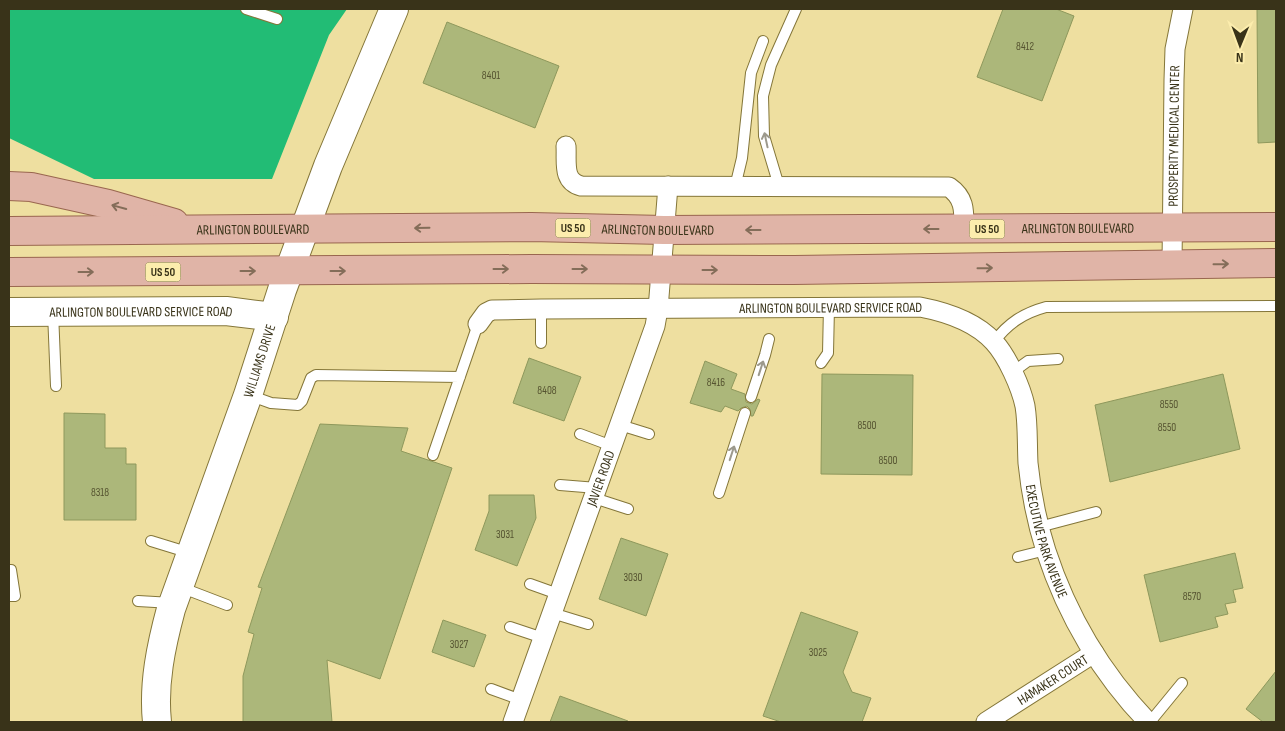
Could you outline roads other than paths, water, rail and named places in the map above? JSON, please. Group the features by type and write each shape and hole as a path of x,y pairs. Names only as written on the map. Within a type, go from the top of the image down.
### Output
{"main road":[{"path":"9,186 31,187 108,204 200,231"},
{"name":"ARLINGTON BOULEVARD","path":"9,232 550,227 664,230 1276,227"},
{"name":"US 50","path":"9,272 661,270 1276,263"}],"street":[{"name":"WILLIAMS DRIVE","path":"156,722 157,678 162,644 176,595 248,395 289,271 328,166 394,9"},
{"name":"PROSPERITY MEDICAL CENTER","path":"1172,265 1174,63 1183,9"},
{"path":"566,146 567,174 570,180 574,184 590,187 948,187 956,192 961,201 964,229"},
{"name":"JAVIER ROAD","path":"512,722 648,345 658,308 668,186"},
{"name":"ARLINGTON BOULEVARD SERVICE ROAD","path":"478,324 486,312 492,310 920,307 942,311 960,318 994,342"},
{"name":"ARLINGTON BOULEVARD SERVICE ROAD","path":"9,312 226,312 274,317"},
{"name":"EXECUTIVE PARK AVENUE","path":"994,342 1020,387 1025,408 1030,477 1039,526 1055,574 1072,613 1094,653 1133,707 1149,722"},
{"name":"HAMAKER COURT","path":"986,722 1094,653"}],"lane":[{"path":"246,9 277,19"},
{"path":"779,186 764,136 763,96 771,65 796,9"},
{"path":"735,187 742,158 751,73 763,41"},
{"path":"994,342 1012,322 1028,312 1046,307 1276,306"},
{"path":"821,363 828,353 829,308"},
{"path":"541,309 541,343"},
{"path":"53,312 56,386"},
{"path":"433,455 478,324"},
{"path":"751,397 769,339"},
{"path":"1013,372 1028,361 1058,359"},
{"path":"248,395 272,403 298,404 302,401 311,378 316,375 460,377"},
{"path":"719,493 745,414"},
{"path":"620,425 649,434"},
{"path":"580,434 612,446"},
{"path":"560,485 596,493 628,509"},
{"path":"1039,526 1096,512"},
{"path":"150,541 191,554"},
{"path":"1018,557 1046,550"},
{"path":"9,570 11,570 15,596 9,596"},
{"path":"530,584 558,594"},
{"path":"138,601 176,595 227,605"},
{"path":"552,613 588,624"},
{"path":"510,628 543,638"},
{"path":"1149,722 1182,683"},
{"path":"491,688 521,700"}]}
